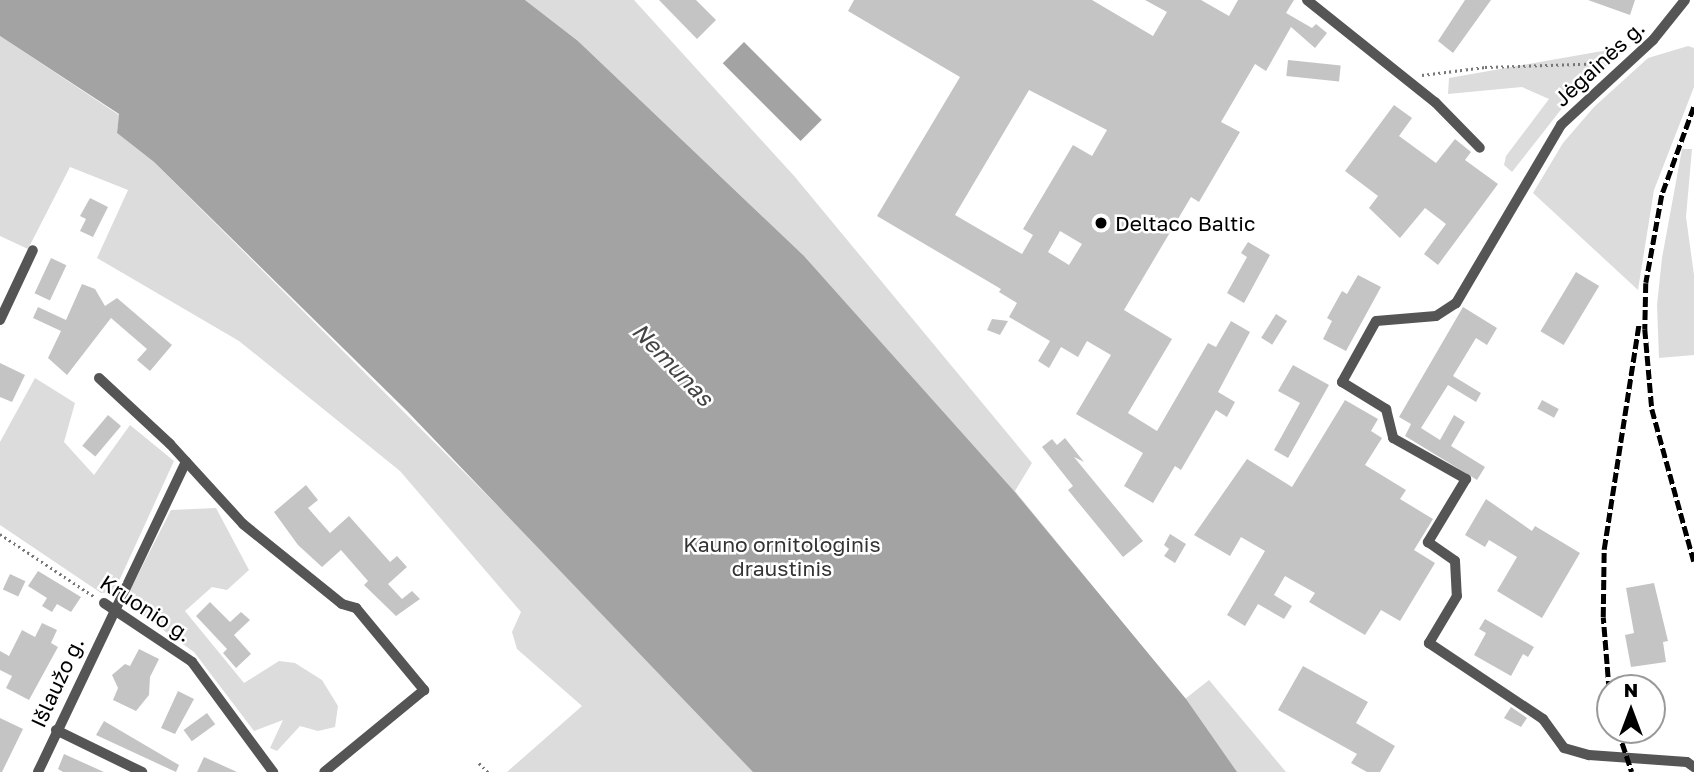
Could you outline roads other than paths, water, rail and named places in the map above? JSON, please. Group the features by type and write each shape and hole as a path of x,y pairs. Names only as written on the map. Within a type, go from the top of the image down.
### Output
{"street":[{"path":"1307,0 1405,79 1480,148"},
{"name":"Jėgainės g.","path":"1685,0 1653,40 1561,125 1456,303 1436,316 1376,321 1342,382 1386,409 1393,438 1466,479 1429,542 1455,561 1457,596 1429,643 1543,719 1564,748 1589,755 1687,762 1694,767"},
{"path":"0,320 33,250"},
{"path":"99,378 186,462 243,524 342,604 356,608 424,690 324,772"},
{"name":"Išlaužo g.","path":"38,772 109,606 186,462"},
{"name":"Kruonio g.","path":"109,606 192,662 273,772"},
{"path":"56,730 142,772"}],"water":[{"name":"Nemunas","path":"0,0 525,0 578,41 803,255 1014,491 1186,699 1237,772 753,772 407,411 154,162 117,133 119,114 0,36"},
{"path":"744,42 822,120 801,141 723,63"}],"railway":[{"path":"1694,107 1662,195 1646,283 1645,329 1652,409 1694,561"},
{"path":"1608,674 1603,617 1604,549 1639,324"},
{"path":"1623,744 1632,772"}],"place":[{"name":"Deltaco Baltic","path":"1101,223"}],"park label":[{"name":"Kauno ornitologinis draustinis","path":"782,556"}]}
